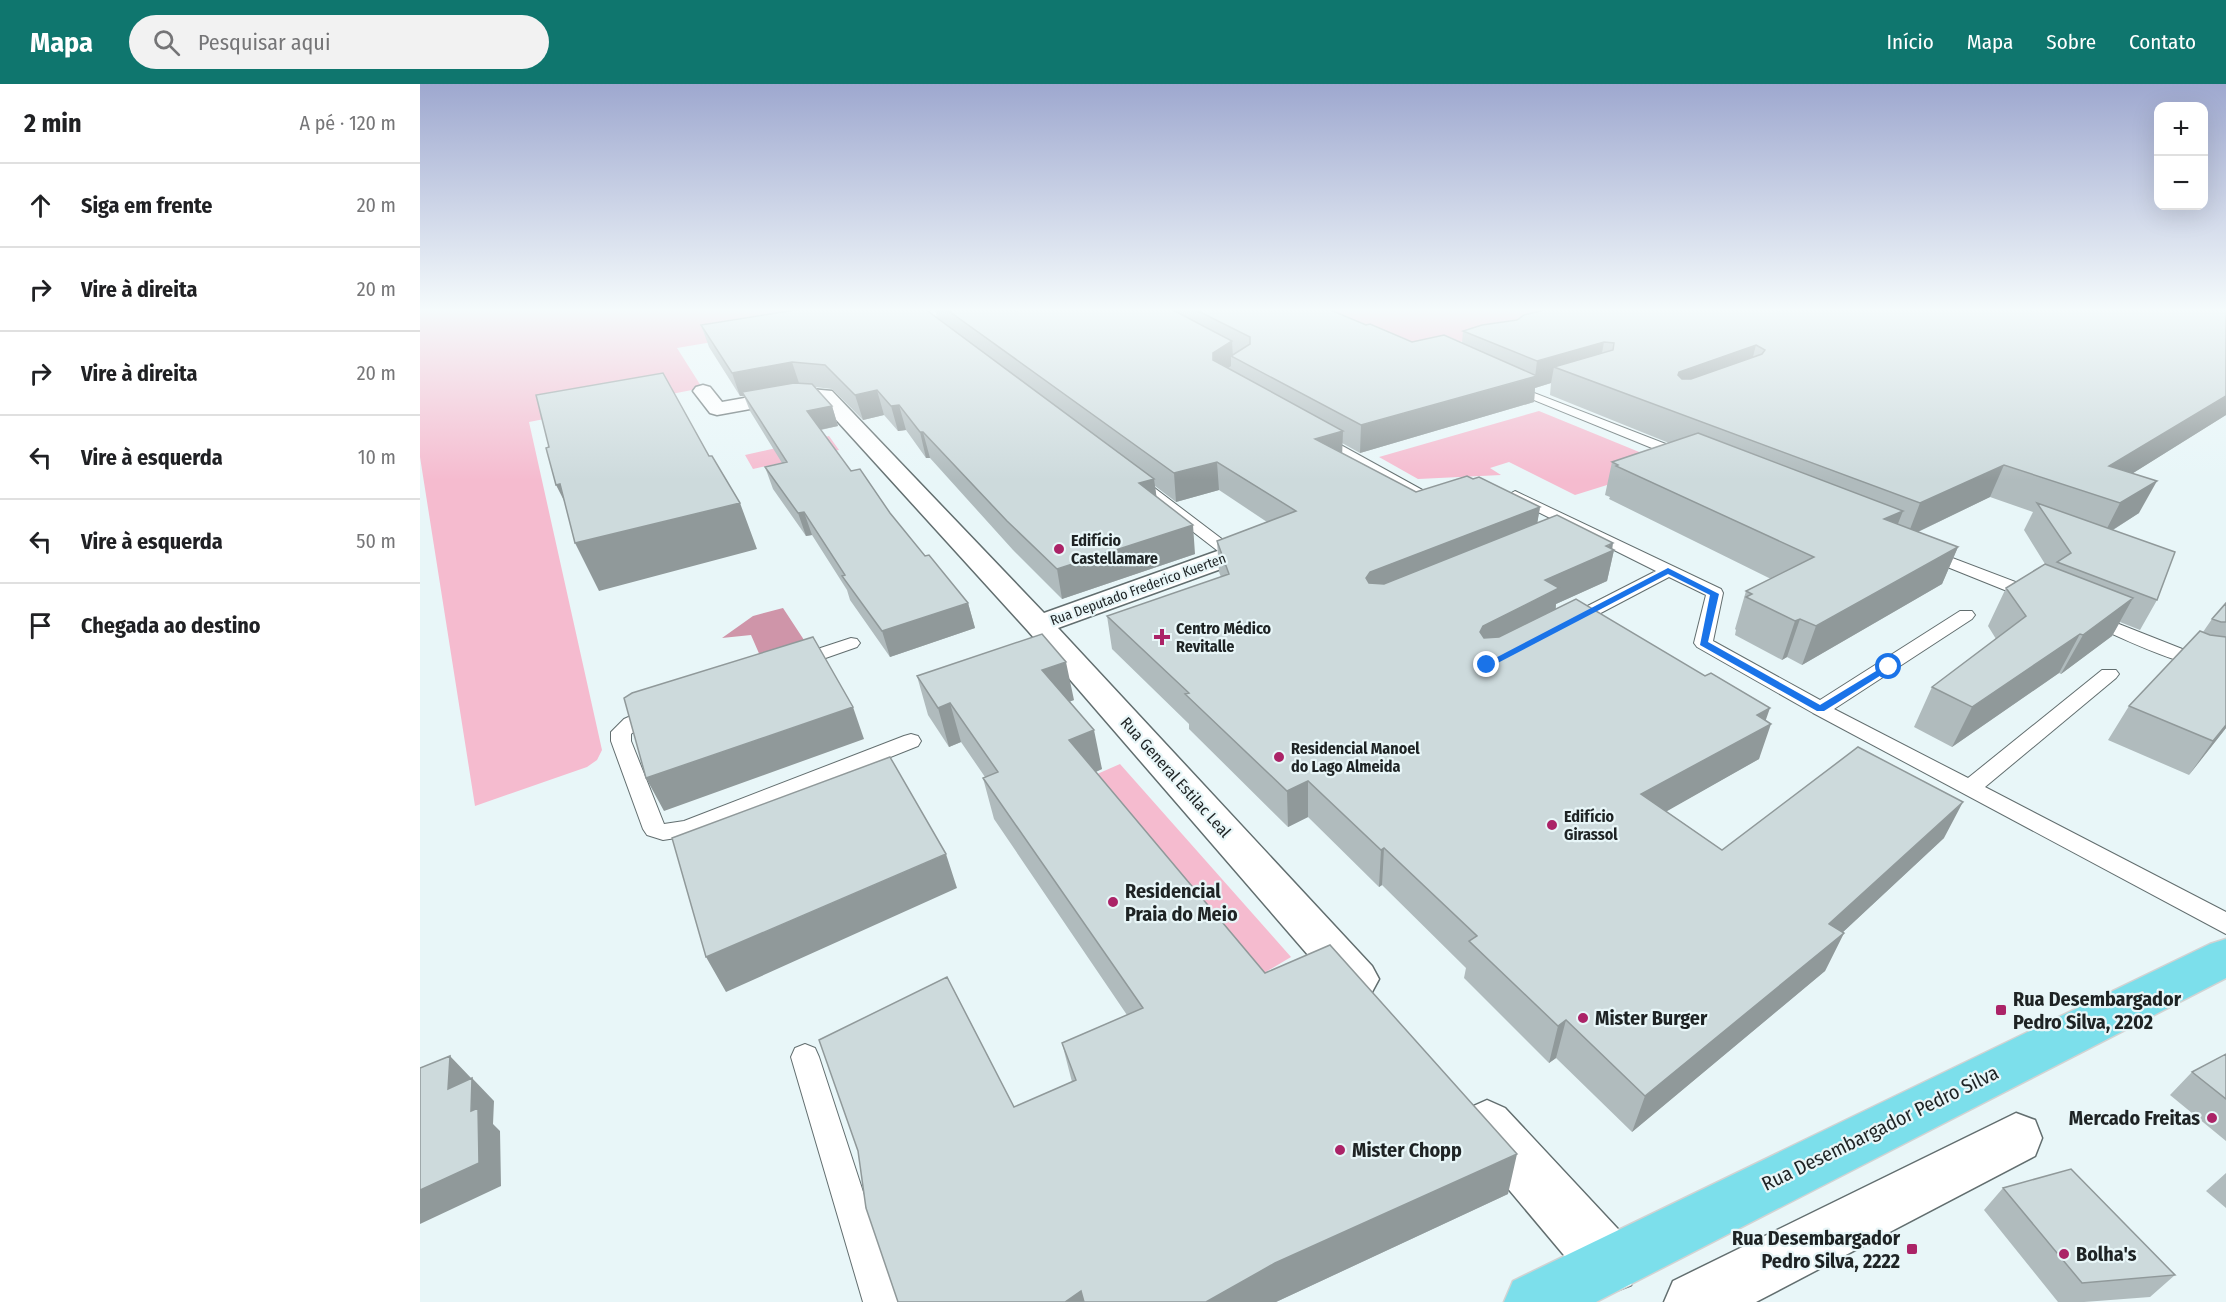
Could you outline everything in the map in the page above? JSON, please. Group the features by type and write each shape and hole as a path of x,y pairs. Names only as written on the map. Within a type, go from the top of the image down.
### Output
{"main road":[{"name":"Rua Desembargador Pedro Silva","path":"1534,1302 2226,957"}],"street":[{"name":"Rua General Estilac Leal","path":"703,391 717,409 801,394 825,395 1039,625 1375,1000"},
{"name":"Rua Deputado Frederico Kuerten","path":"1039,625 1233,555"},
{"path":"1463,1099 1610,1264"},
{"path":"1694,1302 2016,1138"}],"lane":[{"path":"1502,383 1699,462"},
{"path":"1532,395 1552,389"},
{"path":"1301,427 1424,496 1459,494"},
{"name":"Rua Deputado Frederico Kuerten","path":"1128,474 1233,555"},
{"path":"1494,491 1506,490 1715,594 1703,643 1820,709 2226,924"},
{"path":"1558,536 1580,527"},
{"path":"1910,546 2044,600"},
{"path":"1557,628 1668,570"},
{"path":"2077,613 2197,661 2217,663 2226,660"},
{"path":"1820,709 1889,667 1966,615"},
{"path":"774,670 851,643"},
{"path":"1970,788 2109,674"},
{"path":"669,706 631,723 621,732 621,741 655,829 663,832 687,829 911,741"},
{"path":"805,1057 881,1302"}],"shaded area":[{"path":"420,366 688,366 701,386 697,389 529,422 602,750 597,760 587,767 475,806 420,457"},
{"path":"1539,411 1671,465 1575,495 1509,462 1490,468 1501,475 1418,479 1379,457"},
{"path":"829,436 839,450 753,469 745,455"},
{"path":"783,608 806,643 761,658 751,635 722,638 753,616"},
{"path":"1120,764 1291,957 1244,985 1079,782"}],"building":[{"path":"727,366 771,366 732,373"},
{"path":"826,366 1002,366 1154,479 1139,483 1193,525 1057,569 1007,521 923,432 920,432 899,405 891,406 877,390 855,395"},
{"path":"1025,366 1224,366 1343,431 1315,439 1416,492 1467,476 1473,479 1479,477 1540,507 1370,572 1366,578 1369,583 1384,584 1557,515 1613,543 1606,546 1614,550 1545,580 1559,588 1483,626 1480,632 1484,638 1499,637 1576,599 1705,676 1711,673 1770,708 1757,715 1771,724 1641,794 1722,850 1858,747 1963,802 1829,924 1844,933 1645,1096 1566,1020 1558,1026 1469,941 1477,936 1384,848 1381,850 1308,781 1287,791 1185,694 1189,693 1107,616 1229,574 1217,541 1296,511 1217,462 1174,473"},
{"path":"1250,366 1514,366 1537,376 1361,425"},
{"path":"1697,366 1679,372 1678,375 1682,379 1691,379 1728,366 2226,366 2226,396 2109,466 2157,481 2120,503 2004,465 1920,503 1554,367"},
{"path":"663,373 709,456 712,456 740,503 575,543 560,484 556,485 546,448 549,447 536,395"},
{"path":"794,383 812,384 832,406 807,411 851,471 860,469 890,513 925,556 929,555 968,603 882,631 842,576 845,575 804,512 798,513 765,467 787,462 742,392"},
{"path":"1698,433 1903,511 1884,519 1958,547 1816,626 1800,619 1795,621 1746,597 1752,594 1746,591 1814,557 1616,466 1618,465 1612,462"},
{"path":"2037,503 2175,552 2157,600 2057,562 2071,553"},
{"path":"2045,564 2133,598 2083,635 2080,634 1972,707 1932,687 2026,616 2006,588"},
{"path":"2226,603 2226,622 2212,619"},
{"path":"2200,631 2226,637 2226,725 2213,741 2129,706"},
{"path":"1042,634 1066,662 1042,670 1094,730 1069,740 1265,973 1330,945 1517,1154 1275,1263 1206,1302 1084,1302 1081,1291 1065,1302 898,1302 866,1208 858,1151 819,1040 947,977 1014,1107 1076,1080 1062,1043 1143,1008 983,778 998,772 950,703 938,708 917,676"},
{"path":"813,637 853,707 646,778 624,698 632,693"},
{"path":"890,757 946,854 706,957 672,838"},
{"path":"2226,1054 2226,1099 2192,1072"},
{"path":"450,1056 448,1089 472,1078 471,1111 478,1108 479,1163 420,1190 420,1068"},
{"path":"2071,1169 2175,1275 2082,1283 2003,1188"}],"place":[{"name":"Edifício Castellamare","path":"1059,549"},
{"name":"Centro Médico Revitalle","path":"1162,637"},
{"name":"Residencial Manoel do Lago Almeida","path":"1279,757"},
{"name":"Edifício Girassol","path":"1552,825"},
{"name":"Residencial Praia do Meio","path":"1113,902"},
{"name":"Rua Desembargador Pedro Silva, 2202","path":"2001,1010"},
{"name":"Mister Burger","path":"1583,1018"},
{"name":"Mercado Freitas","path":"2212,1118"},
{"name":"Mister Chopp","path":"1340,1150"},
{"name":"Rua Desembargador Pedro Silva, 2222","path":"1912,1249"},
{"name":"Bolha's","path":"2064,1254"}],"route":[{"path":"1487,665 1668,570 1715,594 1703,643 1820,709 1889,667"}]}
